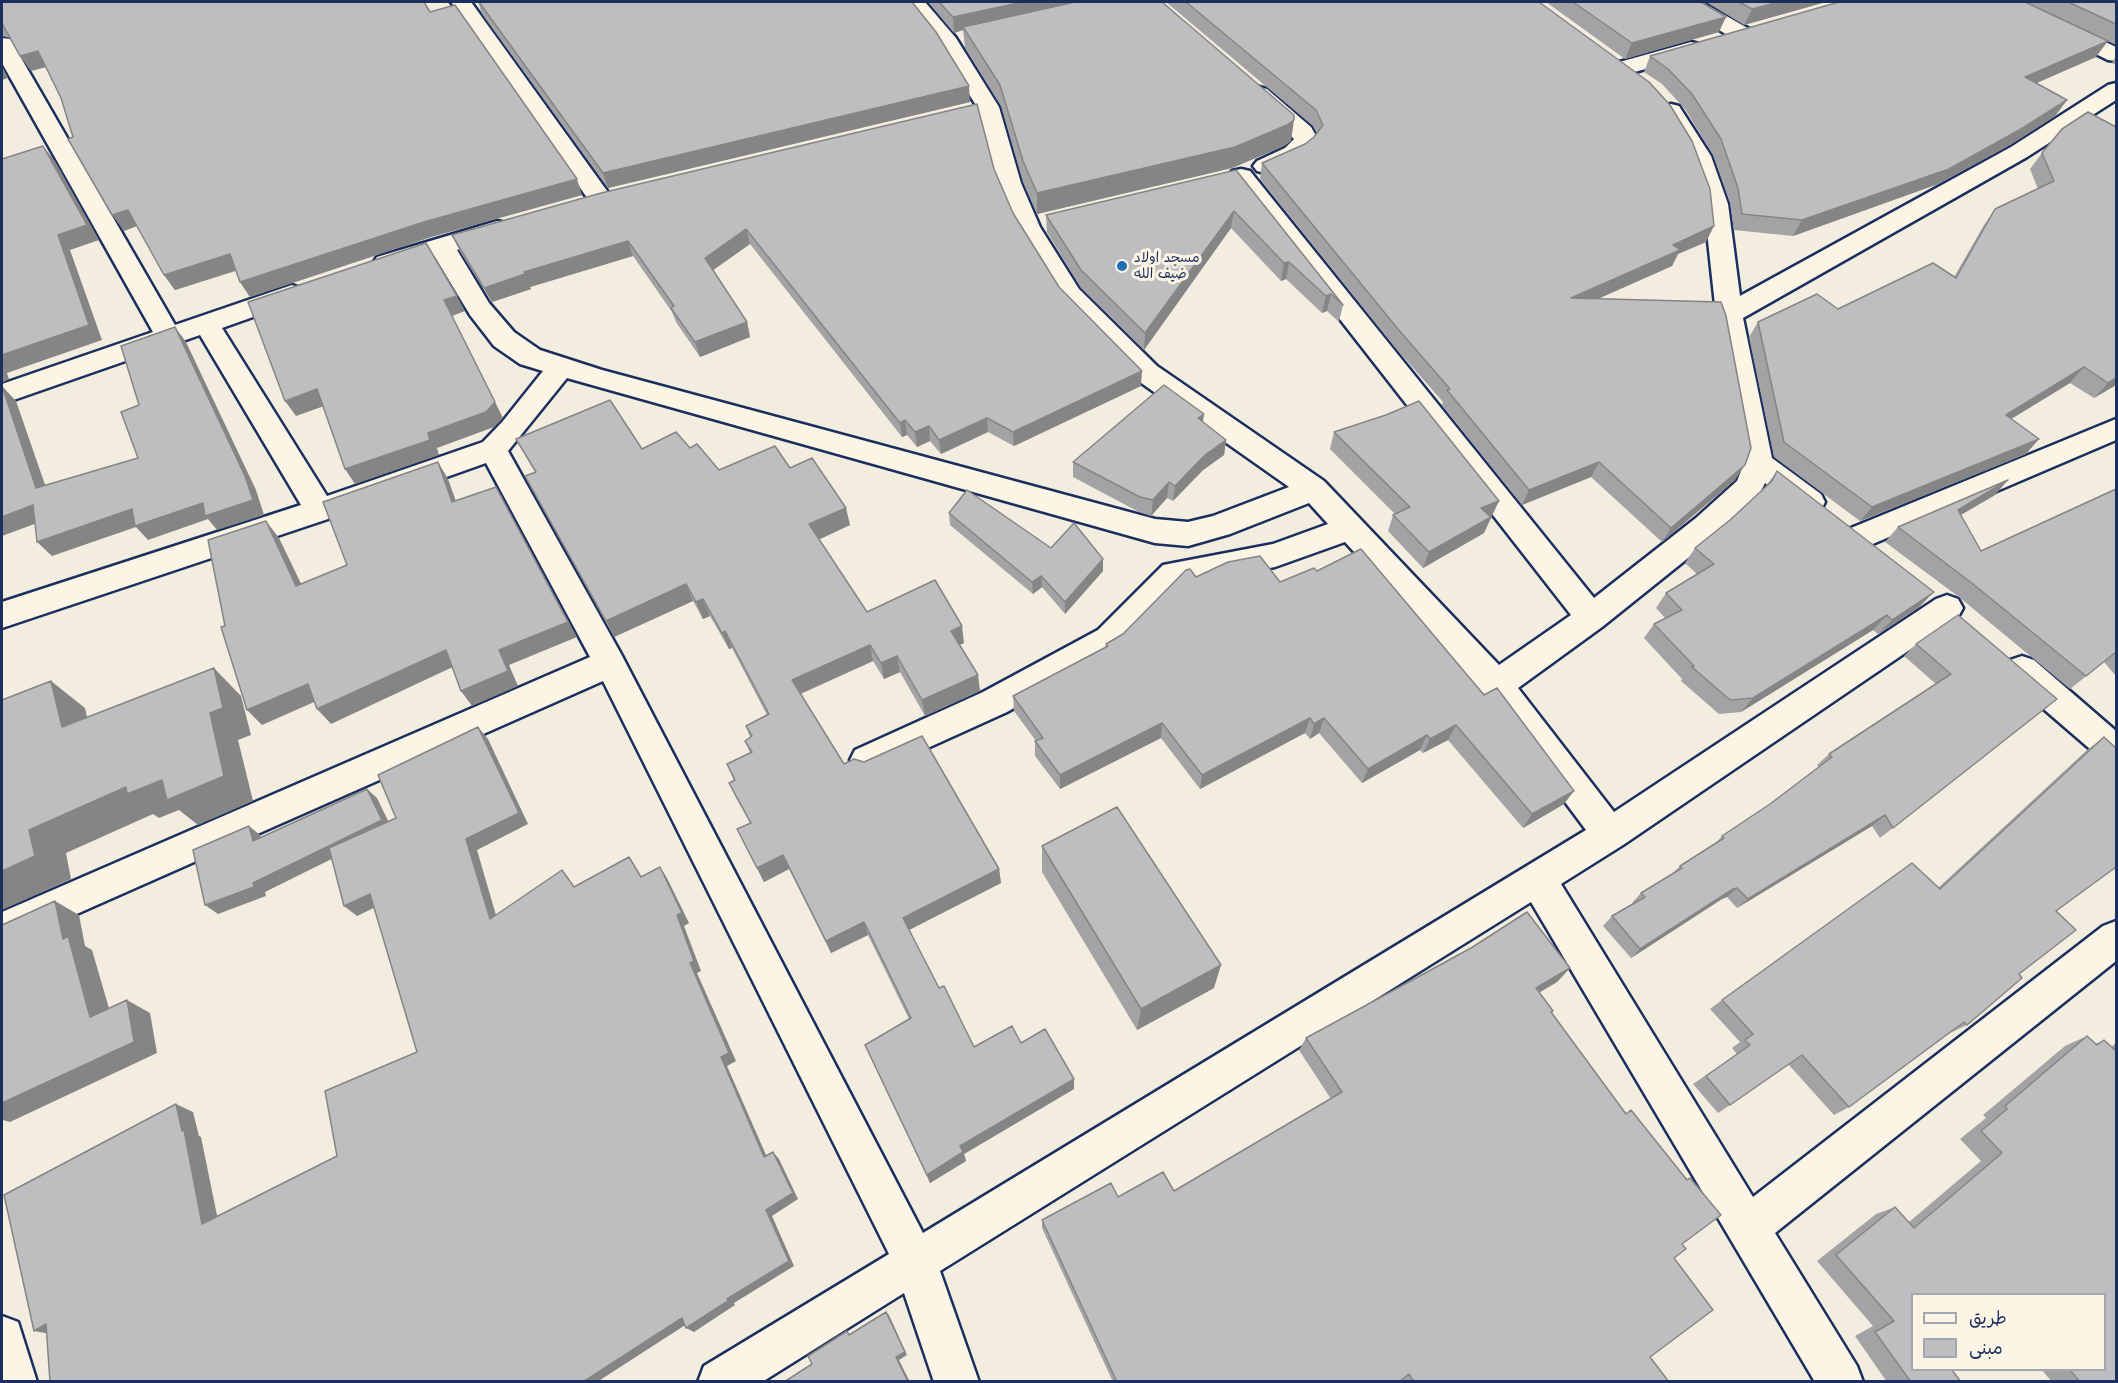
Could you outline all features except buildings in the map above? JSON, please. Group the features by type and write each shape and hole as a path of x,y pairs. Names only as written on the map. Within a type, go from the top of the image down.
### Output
{"street":[{"path":"461,2 601,200"},
{"path":"914,2 960,41 977,110 1009,183 1039,225 1070,295 1147,373 1314,489 1497,685 1610,834"},
{"path":"1688,2 1743,35"},
{"path":"2005,2 2116,55"},
{"path":"1497,685 1591,618 1707,526 1749,487 1759,463 1728,314 1716,204 1700,156 1676,116 1649,88 1614,61 1743,35 1765,28"},
{"path":"2,48 169,337"},
{"path":"1240,78 1303,132 1306,138 1302,146 1293,153 1230,179 1591,618"},
{"path":"1728,314 2019,152 2116,90"},
{"path":"363,271 521,222"},
{"path":"441,245 479,309 504,339 530,357 560,368 1155,531 1188,534 1219,526 1314,489"},
{"path":"2,394 318,286"},
{"path":"206,323 320,510"},
{"path":"2,615 320,510 493,449 513,428 560,368"},
{"path":"1842,526 2116,429"},
{"path":"493,449 610,663 915,1261 957,1382"},
{"path":"1759,463 1884,559"},
{"path":"867,760 994,702 1109,639 1174,574 1275,555 1349,528"},
{"path":"720,1382 1610,834 1944,606"},
{"path":"1999,652 2116,751"},
{"path":"2,930 610,663"},
{"path":"1537,878 1841,1382"},
{"path":"1748,1228 2116,938"},
{"path":"2,1338 15,1382"}],"place":[{"name":"مسجد اولاد ضيف الله","path":"1122,266"}]}
